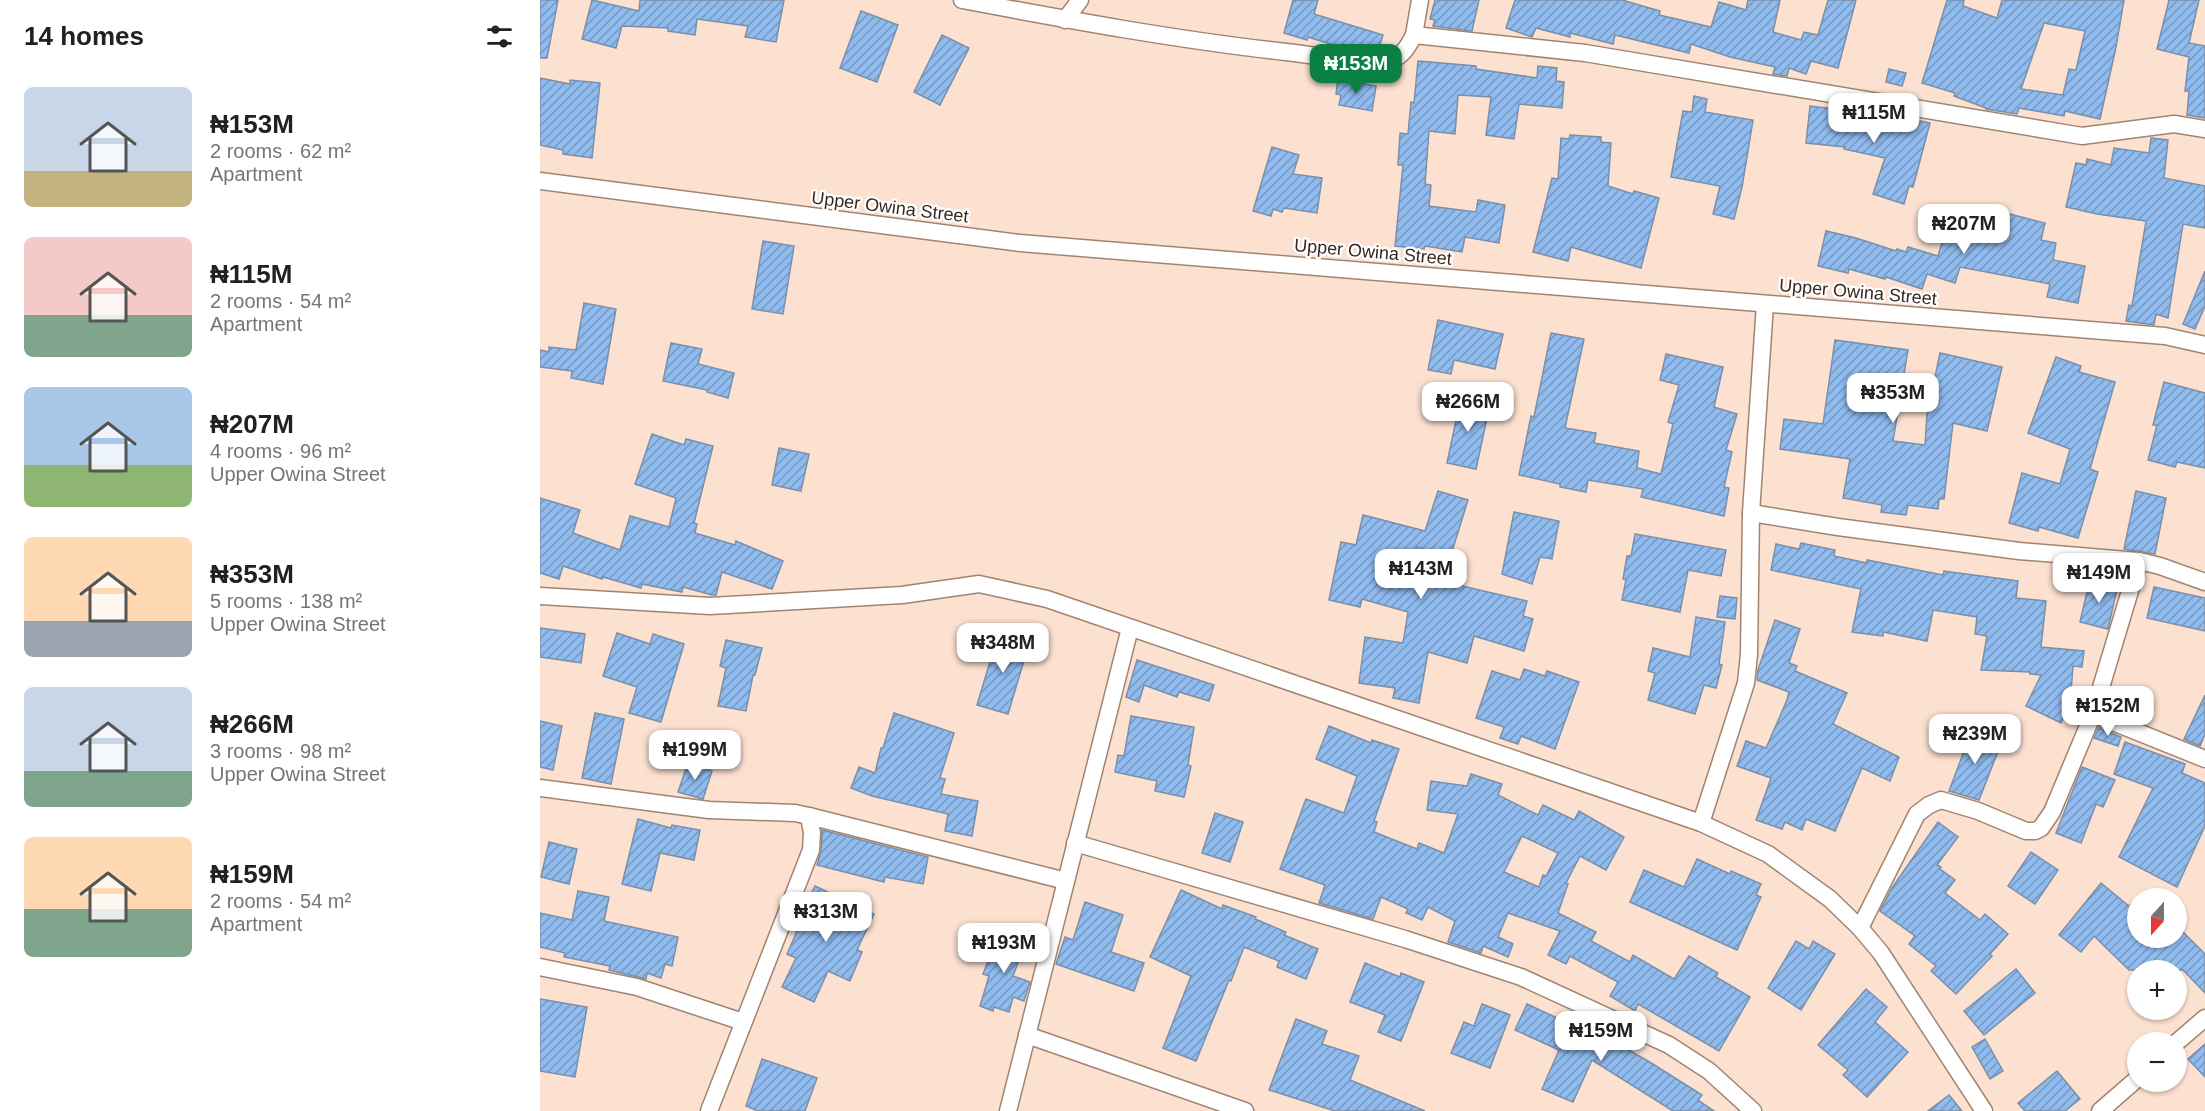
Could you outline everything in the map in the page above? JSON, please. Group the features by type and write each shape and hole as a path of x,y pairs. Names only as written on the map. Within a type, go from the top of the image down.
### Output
{"street":[{"path":"962,0 1065,20 1260,49 1388,61 1405,52 1414,35 1420,0"},
{"path":"1065,20 1080,0"},
{"path":"1414,35 1585,53 2082,136 2174,124 2205,129"},
{"name":"Upper Owina Street","path":"540,181 1020,243 2165,336 2205,345"},
{"path":"1701,823 1746,683 1749,654 1751,513 1765,304"},
{"path":"1751,513 2019,551 2139,561 2205,582"},
{"path":"1860,928 1917,814 1929,805 1941,800 1978,811 2026,831 2035,831 2040,828 2052,812 2093,714 2139,561"},
{"path":"540,596 710,606 902,595 979,584 1047,599 1701,823 1768,854 1830,899 1860,928 1881,953 1984,1111"},
{"path":"1008,1111 1130,628"},
{"path":"2093,714 2205,759"},
{"path":"540,788 709,810 795,813 1066,880"},
{"path":"709,1111 811,850 812,832 809,816"},
{"path":"1075,843 1405,939 1521,977 1669,1045 1709,1071 1753,1111"},
{"path":"540,967 637,987 743,1022"},
{"path":"2187,1034 2205,1018"},
{"path":"1027,1035 1245,1111"},
{"path":"2100,1111 2127,1088"}],"building":[{"path":"540,0 558,0 547,58 540,58"},
{"path":"592,0 639,11 640,0 784,0 776,42 745,37 748,26 697,19 695,35 668,31 668,28 622,26 616,48 582,39"},
{"path":"1293,0 1318,0 1314,14 1383,35 1378,51 1350,50 1308,37 1307,40 1284,33"},
{"path":"1435,0 1479,0 1472,31 1433,26 1435,20 1430,19"},
{"path":"1515,0 1622,0 1660,11 1659,15 1711,27 1719,2 1746,10 1748,0 1780,0 1773,32 1801,40 1804,32 1818,35 1828,0 1856,0 1838,68 1811,61 1806,74 1789,68 1787,76 1773,74 1775,67 1730,57 1691,44 1689,53 1615,35 1613,44 1570,33 1570,37 1536,28 1532,37 1506,28"},
{"path":"1947,0 1964,0 1963,6 1997,18 2002,0 2124,0 2100,119 2065,111 2064,116 2019,108 2017,114 1986,109 1954,96 1955,93 1922,83","holes":["2044,23 2085,31 2076,70 2069,69 2063,95 2021,89"]},
{"path":"2169,0 2199,0 2189,43 2205,46 2205,118 2187,115 2189,91 2185,91 2189,57 2157,49"},
{"path":"861,11 898,25 877,82 840,68"},
{"path":"942,35 969,48 940,105 914,92"},
{"path":"1418,61 1476,66 1476,69 1537,78 1538,66 1557,68 1556,81 1564,82 1562,108 1519,104 1514,139 1486,135 1491,97 1458,95 1455,134 1429,131 1425,184 1431,185 1429,206 1476,212 1478,200 1505,205 1499,243 1465,237 1462,252 1425,246 1424,249 1395,246 1403,165 1398,165 1400,133 1408,134"},
{"path":"1889,69 1906,73 1902,86 1886,82"},
{"path":"540,78 570,84 570,80 600,83 592,158 563,154 563,150 540,145"},
{"path":"1338,79 1376,86 1372,111 1339,105 1341,95 1336,94"},
{"path":"1694,96 1707,99 1705,112 1753,120 1742,187 1734,219 1713,214 1720,186 1671,177 1683,111 1692,112"},
{"path":"1810,106 1851,111 1897,121 1898,116 1930,123 1913,187 1909,186 1904,204 1873,194 1885,158 1844,149 1845,147 1806,143"},
{"path":"1570,135 1601,137 1601,142 1611,143 1608,186 1633,194 1634,191 1659,198 1641,268 1571,247 1568,261 1533,252 1552,178 1558,179 1561,138 1569,139"},
{"path":"2151,138 2168,140 2164,178 2205,186 2205,228 2183,224 2168,318 2156,314 2154,325 2126,321 2129,305 2132,306 2146,221 2066,207 2076,163 2086,165 2087,159 2111,165 2114,148 2149,153"},
{"path":"1272,147 1299,155 1293,174 1322,178 1317,213 1284,208 1282,212 1273,209 1271,216 1253,211"},
{"path":"1952,209 1999,224 2002,212 2045,223 2041,240 2056,243 2053,260 2085,266 2078,303 2047,297 2050,284 1960,267 1955,283 1927,274 1922,289 1886,277 1885,279 1849,269 1848,273 1818,266 1826,231 1896,251 1897,249 1906,252 1908,247 1938,256"},
{"path":"763,241 794,246 783,314 752,309"},
{"path":"2205,271 2205,306 2195,329 2183,324"},
{"path":"584,303 616,309 603,384 571,378 572,371 540,367 540,350 549,352 549,347 576,350"},
{"path":"1438,320 1503,334 1495,369 1454,360 1451,374 1428,370"},
{"path":"1551,333 1584,339 1565,428 1596,433 1594,443 1639,451 1637,468 1661,474 1673,424 1668,422 1679,385 1660,380 1666,354 1723,367 1714,407 1737,414 1726,450 1732,452 1724,487 1729,488 1724,516 1641,497 1643,489 1588,480 1586,492 1519,475 1531,416 1534,417"},
{"path":"1835,340 1908,350 1893,441 1925,445 1927,415 1940,353 2002,367 1987,431 1953,423 1944,499 1939,499 1938,509 1908,505 1906,515 1881,512 1882,505 1843,498 1850,459 1780,449 1784,419 1823,424"},
{"path":"671,343 702,349 698,364 734,373 728,398 707,392 707,390 663,381"},
{"path":"2056,357 2081,366 2079,372 2115,382 2090,469 2098,472 2078,538 2039,527 2038,531 2009,523 2022,473 2060,484 2070,449 2028,433"},
{"path":"2164,382 2205,393 2205,468 2177,462 2175,467 2148,460 2157,425 2153,425"},
{"path":"1461,397 1490,404 1476,469 1447,463"},
{"path":"652,434 684,445 686,439 713,446 694,523 697,524 695,533 735,545 736,541 783,561 772,589 722,572 716,595 683,587 682,592 642,584 641,588 603,577 602,579 563,566 559,579 540,573 540,498 580,510 573,533 620,550 630,516 669,527 676,498 635,484"},
{"path":"779,448 809,454 801,491 772,485"},
{"path":"1438,491 1468,500 1450,558 1417,547 1410,574 1527,601 1523,616 1533,619 1524,651 1474,636 1467,663 1428,652 1419,703 1393,698 1395,688 1359,683 1365,637 1403,643 1408,612 1362,599 1360,607 1329,600 1341,542 1356,545 1363,515 1425,531"},
{"path":"2136,491 2166,498 2155,554 2124,549"},
{"path":"1514,512 1559,521 1552,559 1540,557 1532,584 1502,574"},
{"path":"1635,534 1726,550 1721,576 1688,570 1680,612 1622,600 1627,556 1631,556"},
{"path":"1801,543 1835,550 1834,556 1867,563 1867,560 1943,575 1944,571 2018,581 2016,598 2046,601 2041,647 2084,651 2082,667 2073,666 2070,704 2061,723 2026,706 2041,675 2030,674 2030,672 1981,670 1987,636 1975,634 1977,617 1933,610 1927,641 1883,632 1883,636 1852,632 1861,589 1771,570 1776,544 1799,549"},
{"path":"2090,579 2118,585 2108,629 2080,622"},
{"path":"2154,587 2205,598 2205,631 2147,618"},
{"path":"1720,596 1737,598 1735,619 1717,617"},
{"path":"1696,617 1725,622 1719,664 1722,665 1716,688 1704,685 1695,714 1648,700 1655,673 1648,671 1653,648 1690,657"},
{"path":"1775,620 1800,629 1789,663 1797,666 1795,671 1847,693 1833,724 1899,757 1890,781 1862,768 1835,831 1806,819 1802,830 1785,822 1782,829 1756,820 1771,778 1737,766 1746,741 1766,748 1787,700 1789,692 1757,680 1758,670"},
{"path":"540,628 585,634 581,663 540,657"},
{"path":"617,633 650,644 653,634 684,644 661,722 629,713 637,687 603,676"},
{"path":"998,635 1029,644 1008,714 977,705"},
{"path":"726,640 762,648 755,675 753,675 746,711 718,706 726,668 720,666"},
{"path":"1137,660 1214,685 1209,701 1179,692 1177,697 1144,685 1139,702 1126,697"},
{"path":"1524,669 1545,676 1547,671 1579,682 1555,749 1521,736 1518,744 1500,738 1504,727 1476,718 1492,671 1520,680"},
{"path":"2205,695 2205,734 2200,746 2184,739"},
{"path":"595,713 624,719 611,784 582,778"},
{"path":"894,713 954,733 940,778 945,779 941,794 978,801 972,836 945,831 948,814 872,796 851,788 859,767 875,773 881,748 883,748"},
{"path":"1131,716 1194,727 1188,765 1191,766 1184,797 1155,791 1157,781 1115,772 1118,755 1124,756"},
{"path":"540,721 562,726 553,770 540,767"},
{"path":"1329,726 1371,743 1372,740 1399,749 1374,821 1377,822 1374,832 1417,849 1419,843 1444,853 1458,814 1427,810 1431,781 1467,786 1471,774 1502,784 1498,795 1538,815 1543,805 1574,820 1579,811 1624,837 1606,870 1580,856 1566,883 1568,884 1558,913 1596,932 1591,941 1630,962 1633,955 1674,979 1689,956 1718,973 1716,977 1750,997 1719,1051 1638,1004 1635,1011 1610,996 1618,982 1570,956 1566,964 1548,955 1560,931 1508,913 1498,937 1513,944 1508,957 1483,946 1481,953 1448,942 1455,921 1428,907 1422,920 1406,913 1408,909 1381,897 1373,919 1319,903 1325,885 1280,869 1306,799 1344,813 1357,776 1316,759","holes":["1522,836 1558,853 1546,876 1543,875 1539,887 1504,872"]},
{"path":"2099,728 2121,737 2118,746 2094,738"},
{"path":"1972,730 2002,741 1979,800 1949,791"},
{"path":"2125,742 2185,764 2182,773 2205,783 2205,826 2177,887 2119,857 2153,788 2114,774"},
{"path":"688,763 712,771 703,799 678,792"},
{"path":"2082,767 2115,780 2103,807 2096,804 2081,843 2056,833"},
{"path":"1215,813 1243,822 1230,862 1202,853"},
{"path":"638,819 671,828 672,825 700,830 694,860 660,853 651,891 622,884"},
{"path":"1938,822 1958,837 1937,865 1955,880 1945,893 1980,920 1985,914 2008,934 1990,954 1992,956 1956,994 1931,971 1936,966 1909,944 1915,936 1880,911 1892,888"},
{"path":"822,830 928,857 923,884 885,877 884,882 817,865 821,851"},
{"path":"549,842 577,849 569,884 541,877"},
{"path":"2031,852 2058,870 2035,904 2008,886"},
{"path":"1697,859 1730,874 1731,871 1761,884 1756,895 1761,897 1737,950 1630,902 1644,870 1684,887"},
{"path":"2101,883 2127,904 2127,948 2187,948 2187,936 2205,954 2205,993 2187,974 2187,960 2127,960 2127,968 2094,936 2081,952 2059,935"},
{"path":"815,886 874,914 857,950 862,952 850,981 828,971 814,1002 782,987 796,958 787,954 805,913 802,912"},
{"path":"1181,890 1222,909 1223,905 1256,917 1255,919 1286,932 1284,935 1318,949 1306,979 1277,967 1279,961 1244,947 1196,1061 1163,1048 1191,976 1150,957"},
{"path":"578,891 609,897 604,921 678,937 672,966 665,964 661,978 647,973 646,979 609,970 610,966 564,957 565,953 540,947 540,913 572,920"},
{"path":"1085,902 1123,915 1111,952 1144,963 1134,991 1056,964 1065,937 1073,940"},
{"path":"1000,931 1026,941 1013,976 1030,982 1024,1001 1013,997 1009,1012 994,1007 993,1011 980,1006 989,976 983,974"},
{"path":"1796,941 1809,949 1813,941 1835,954 1801,1010 1768,988"},
{"path":"1365,963 1400,977 1401,973 1424,982 1401,1041 1378,1032 1385,1015 1350,1002"},
{"path":"2016,969 2035,993 1984,1035 1964,1011"},
{"path":"1866,989 1887,1007 1875,1022 1908,1052 1867,1097 1843,1075 1848,1070 1818,1045"},
{"path":"540,999 587,1007 575,1077 540,1071"},
{"path":"1482,1004 1510,1015 1490,1068 1451,1053 1464,1022 1474,1026"},
{"path":"1527,1004 1570,1024 1572,1020 1603,1033 1602,1035 1702,1095 1698,1100 1714,1111 1673,1111 1592,1060 1573,1102 1542,1089 1559,1050 1515,1030"},
{"path":"1296,1019 1327,1031 1322,1044 1359,1056 1350,1080 1425,1111 1335,1111 1269,1090"},
{"path":"1985,1039 2003,1071 1990,1079 1972,1047"},
{"path":"2205,1044 2205,1077 2188,1059"},
{"path":"762,1059 817,1078 805,1111 758,1111 746,1106"},
{"path":"2057,1071 2080,1099 2065,1111 2025,1111 2018,1103"},
{"path":"1949,1095 1962,1111 1928,1111"}]}
